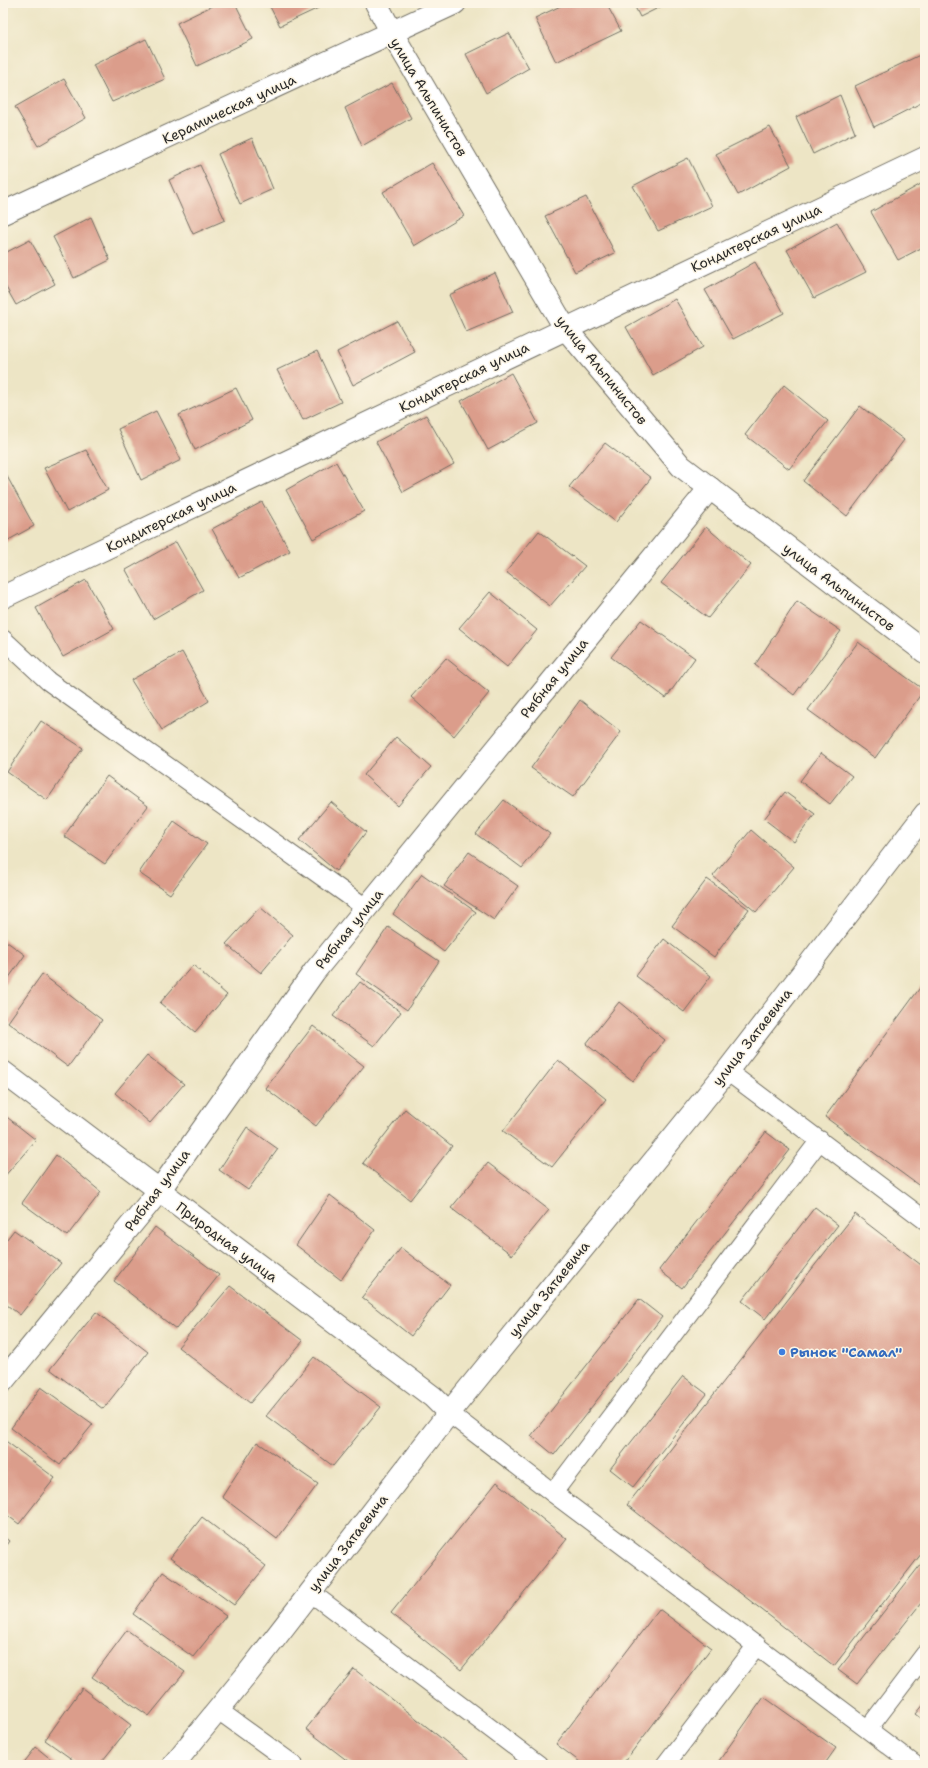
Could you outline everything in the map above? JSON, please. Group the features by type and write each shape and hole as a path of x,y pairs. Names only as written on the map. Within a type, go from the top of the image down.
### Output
{"street":[{"name":"улица Альпинистов","path":"376,3 392,34 565,328 681,466 925,652"},
{"name":"Керамическая улица","path":"3,213 392,34 455,3"},
{"name":"Кондитерская улица","path":"3,597 565,328 925,158"},
{"name":"Рыбная улица","path":"3,1381 159,1191 314,972 710,488"},
{"name":"улица Затаевича","path":"173,1765 249,1672 449,1413 727,1071 925,814"},
{"name":"Природная улица","path":"3,1072 433,1397 449,1413"}],"lane":[{"path":"3,639 48,681 366,908"},
{"path":"727,1071 925,1220"},
{"path":"553,1493 820,1140"},
{"path":"449,1413 915,1765"},
{"path":"310,1592 539,1765"},
{"path":"666,1765 756,1645"},
{"path":"868,1729 925,1654"},
{"path":"218,1710 294,1765"}],"building":[{"path":"218,3 235,3 253,39 197,66 177,23"},
{"path":"268,3 329,3 280,26"},
{"path":"567,3 606,3 621,31 556,62 535,18"},
{"path":"633,3 668,3 640,17"},
{"path":"509,33 529,68 486,93 466,54"},
{"path":"146,39 165,79 112,102 93,65"},
{"path":"922,54 925,60 925,101 874,127 855,86"},
{"path":"64,79 86,118 38,146 15,107"},
{"path":"392,83 411,118 362,146 345,108"},
{"path":"840,95 855,133 813,154 796,117"},
{"path":"770,127 791,166 738,195 716,154"},
{"path":"252,138 273,189 240,204 218,154"},
{"path":"688,158 712,206 658,231 633,186"},
{"path":"432,163 464,216 414,246 383,192"},
{"path":"200,165 225,220 193,234 169,180"},
{"path":"921,184 925,191 925,246 898,260 871,212"},
{"path":"586,197 615,253 575,272 545,216"},
{"path":"91,217 110,260 74,278 53,237"},
{"path":"837,222 866,272 814,298 787,250"},
{"path":"30,240 55,284 16,305 3,282 3,254"},
{"path":"755,262 784,313 733,339 705,290"},
{"path":"495,273 513,312 466,332 449,295"},
{"path":"675,299 703,347 653,375 626,327"},
{"path":"397,321 415,352 353,385 337,352"},
{"path":"317,351 341,402 303,420 277,370"},
{"path":"511,373 538,423 488,450 461,401"},
{"path":"784,385 828,421 789,469 745,435"},
{"path":"236,388 252,420 195,450 179,415"},
{"path":"860,406 904,440 847,516 803,481"},
{"path":"156,411 181,460 141,480 118,429"},
{"path":"426,415 454,464 403,492 376,442"},
{"path":"605,443 651,478 616,522 569,487"},
{"path":"86,450 108,490 67,512 44,468"},
{"path":"336,462 364,511 313,539 286,490"},
{"path":"3,469 34,526 3,543"},
{"path":"262,502 290,551 239,578 212,529"},
{"path":"706,527 751,565 708,618 661,583"},
{"path":"539,531 585,566 550,606 506,572"},
{"path":"176,542 203,590 153,619 126,570"},
{"path":"86,580 114,629 63,657 36,608"},
{"path":"490,592 537,630 507,667 459,628"},
{"path":"797,601 841,631 794,695 755,665"},
{"path":"641,620 695,658 666,698 611,657"},
{"path":"858,642 924,690 875,758 808,710"},
{"path":"182,652 209,701 162,730 131,680"},
{"path":"446,658 489,693 454,736 411,697"},
{"path":"580,700 621,732 573,797 531,768"},
{"path":"41,721 83,748 47,800 7,772"},
{"path":"396,737 431,767 398,806 364,775"},
{"path":"821,753 852,776 830,804 800,781"},
{"path":"107,776 148,806 105,864 64,836"},
{"path":"785,792 815,814 794,842 764,819"},
{"path":"504,800 550,834 522,868 476,834"},
{"path":"331,802 366,832 336,871 299,840"},
{"path":"174,821 207,844 170,894 139,873"},
{"path":"751,830 794,867 756,912 713,876"},
{"path":"469,852 518,886 494,920 444,886"},
{"path":"422,874 476,912 444,952 393,914"},
{"path":"707,879 749,909 714,957 672,926"},
{"path":"260,907 293,935 261,973 226,944"},
{"path":"388,927 439,961 407,1010 356,974"},
{"path":"3,939 25,955 3,986"},
{"path":"664,939 711,976 684,1012 636,976"},
{"path":"193,965 227,995 195,1032 160,1003"},
{"path":"42,974 102,1020 68,1067 8,1022"},
{"path":"925,981 925,1190 825,1117"},
{"path":"360,982 401,1012 374,1046 333,1016"},
{"path":"619,1002 665,1040 633,1081 586,1044"},
{"path":"313,1026 364,1066 316,1126 265,1088"},
{"path":"147,1055 184,1084 150,1123 115,1093"},
{"path":"558,1060 606,1099 552,1167 503,1131"},
{"path":"405,1109 452,1146 410,1200 363,1163"},
{"path":"3,1114 36,1140 3,1178"},
{"path":"247,1127 278,1149 248,1190 219,1170"},
{"path":"766,1132 790,1150 682,1288 659,1270"},
{"path":"56,1155 101,1192 67,1236 22,1203"},
{"path":"488,1163 549,1210 512,1255 451,1208"},
{"path":"330,1195 375,1230 341,1280 296,1245"},
{"path":"815,1207 838,1225 765,1319 742,1301"},
{"name":"Рынок \"Самал\"","path":"855,1214 925,1268 925,1549 834,1666 627,1505"},
{"path":"155,1227 219,1275 176,1329 114,1281"},
{"path":"14,1230 61,1263 20,1315 3,1302 3,1244"},
{"path":"401,1248 450,1285 411,1336 362,1297"},
{"path":"230,1286 303,1341 250,1403 178,1347"},
{"path":"639,1299 662,1317 554,1455 531,1436"},
{"path":"96,1312 148,1352 103,1409 50,1369"},
{"path":"314,1357 381,1407 333,1466 266,1416"},
{"path":"683,1376 707,1394 633,1487 610,1469"},
{"path":"41,1387 93,1424 60,1465 11,1428"},
{"path":"3,1439 55,1478 19,1524 3,1512"},
{"path":"257,1442 318,1484 277,1539 222,1497"},
{"path":"497,1482 567,1539 461,1670 391,1613"},
{"path":"202,1517 266,1566 234,1605 170,1558"},
{"path":"3,1536 9,1541 3,1549"},
{"path":"925,1559 925,1598 857,1684 838,1670"},
{"path":"163,1572 226,1616 193,1657 133,1614"},
{"path":"659,1609 711,1648 622,1765 584,1765 556,1744"},
{"path":"127,1630 185,1672 149,1716 92,1677"},
{"path":"354,1669 475,1765 353,1765 306,1729"},
{"path":"82,1688 131,1725 99,1765 80,1765 45,1740"},
{"path":"764,1697 836,1748 824,1765 716,1765"},
{"path":"925,1703 925,1721 916,1714"},
{"path":"36,1747 58,1765 22,1765"}],"place":[{"name":"Рынок \"Самал\"","path":"782,1352"}]}
